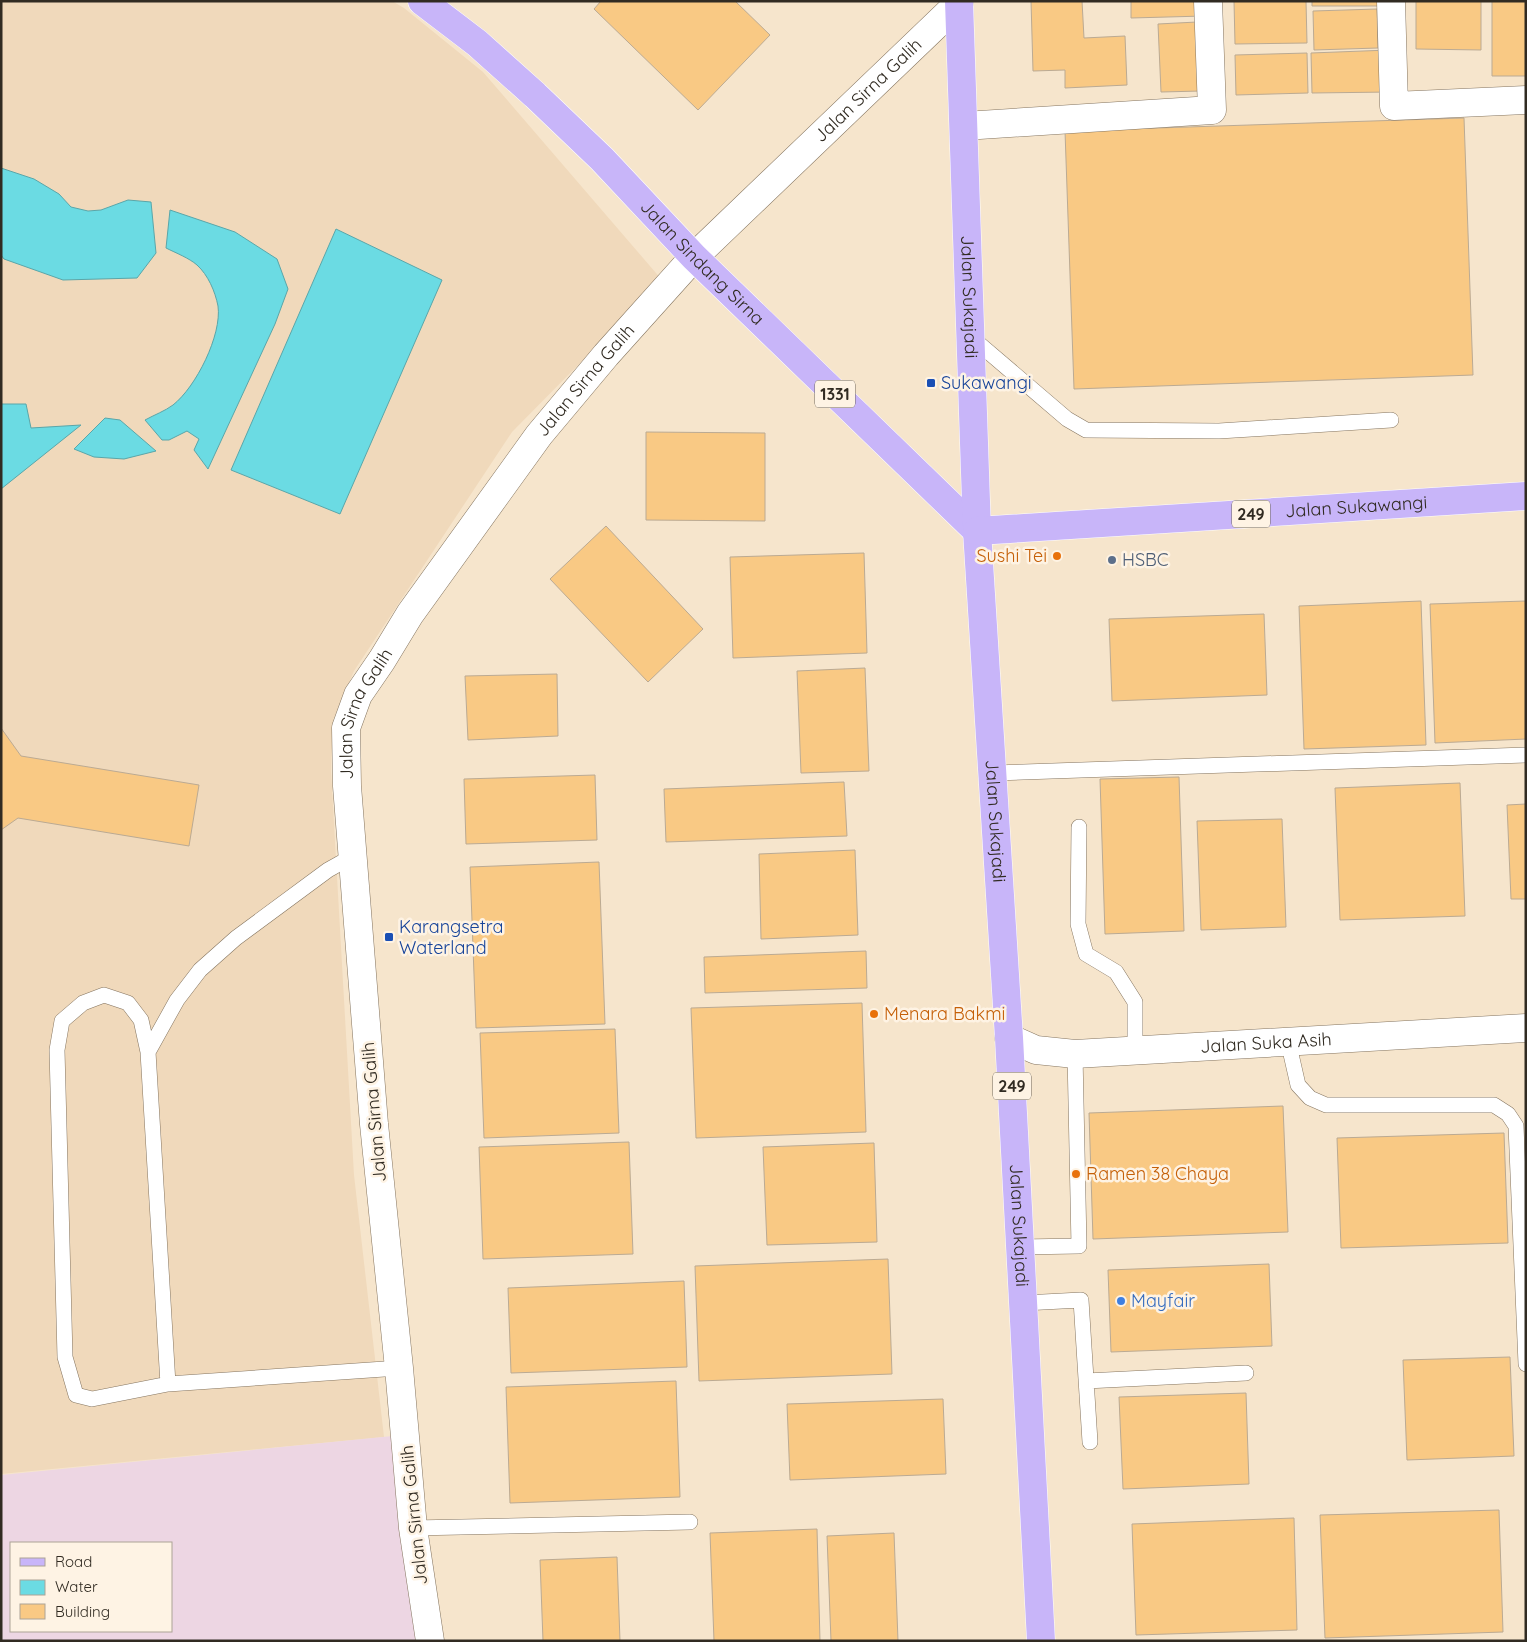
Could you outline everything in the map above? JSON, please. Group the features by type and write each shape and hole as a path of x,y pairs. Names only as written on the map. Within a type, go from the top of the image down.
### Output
{"main road":[{"name":"Jalan Sindang Sirna","path":"422,1 477,43 535,95 602,159 694,258 977,531"},
{"name":"Jalan Sukajadi","path":"959,2 977,531 1009,1038 1041,1641"},
{"name":"Jalan Sukawangi","path":"977,531 1526,496"}],"street":[{"path":"964,126 1212,110 1208,1"},
{"path":"1391,1 1394,106 1526,100"},
{"name":"Jalan Sirna Galih","path":"430,1641 414,1528 374,1124 347,786 346,728 358,695 410,614 540,435 606,355 694,258 959,2"},
{"name":"Jalan Suka Asih","path":"1009,1038 1036,1050 1075,1054 1135,1049 1526,1028"}],"lane":[{"path":"971,338 1067,419 1086,430 1219,431 1391,420"},
{"path":"993,773 1526,756"},
{"path":"1079,827 1078,924 1086,954 1116,972 1135,1002 1135,1049"},
{"path":"148,1052 176,1000 200,970 236,938 328,870 352,856"},
{"path":"168,1384 148,1052 142,1020 128,1003 104,995 83,1003 62,1021 57,1050 65,1357 76,1395 92,1399 168,1384 399,1368"},
{"path":"1288,1041 1298,1085 1310,1098 1326,1104 1494,1105 1508,1114 1516,1126 1526,1364"},
{"path":"1021,1247 1080,1246 1075,1054"},
{"path":"1024,1302 1081,1300 1090,1442"},
{"path":"1086,1381 1246,1373"},
{"path":"414,1528 690,1522"}],"shaded area":[{"path":"1,1 392,1 404,8 483,72 662,280 512,432 354,671 333,720 331,771 354,1175 384,1437 1,1474"},
{"path":"403,1435 430,1641 1,1641 1,1475"}],"water":[{"path":"1,168 34,179 59,194 71,207 88,211 101,210 128,200 151,202 156,253 137,278 63,280 4,259 1,255"},
{"path":"170,210 235,232 277,259 288,289 275,324 208,469 194,450 199,439 187,431 169,440 162,440 145,420 173,405 190,386 206,360 216,331 218,318 218,306 215,295 205,274 194,262 166,248"},
{"path":"336,229 442,280 340,514 231,470"},
{"path":"1,404 26,404 31,428 81,425 1,489"},
{"path":"105,418 120,420 156,451 124,459 94,457 74,449"}],"building":[{"path":"601,1 735,1 770,35 698,110 594,9"},
{"path":"1031,1 1082,1 1084,38 1125,36 1127,85 1065,88 1065,70 1033,71"},
{"path":"1131,1 1203,1 1204,16 1131,18"},
{"path":"1234,1 1306,1 1307,43 1235,44"},
{"path":"1312,1 1384,1 1384,6 1312,6"},
{"path":"1416,1 1481,1 1481,50 1416,49"},
{"path":"1492,1 1526,1 1526,76 1492,76"},
{"path":"1377,9 1378,48 1314,50 1313,11"},
{"path":"1197,22 1201,91 1161,92 1158,24"},
{"path":"1389,50 1390,92 1312,93 1311,53"},
{"path":"1307,53 1308,93 1236,95 1235,55"},
{"path":"1464,118 1473,375 1074,389 1065,131"},
{"path":"646,432 765,433 765,521 646,520"},
{"path":"606,526 703,629 648,682 550,579"},
{"path":"864,553 867,653 733,658 730,557"},
{"path":"1421,601 1426,745 1304,749 1299,606"},
{"path":"1526,601 1526,739 1435,743 1430,604"},
{"path":"1264,614 1267,695 1112,701 1109,619"},
{"path":"865,668 869,771 801,773 797,671"},
{"path":"557,674 558,736 468,740 465,676"},
{"path":"1,728 21,756 199,785 189,846 18,818 1,830"},
{"path":"595,775 597,840 466,844 464,779"},
{"path":"1179,777 1184,931 1105,934 1100,779"},
{"path":"844,782 847,836 666,842 664,789"},
{"path":"1460,783 1465,916 1340,920 1335,788"},
{"path":"1526,804 1526,899 1511,899 1507,805"},
{"path":"1282,819 1286,927 1201,930 1197,821"},
{"path":"855,850 858,935 761,939 759,854"},
{"path":"599,862 605,1024 476,1028 470,867"},
{"path":"866,951 867,988 705,993 704,957"},
{"path":"862,1003 866,1132 696,1138 691,1008"},
{"path":"615,1029 619,1133 484,1138 480,1033"},
{"path":"1283,1106 1288,1232 1093,1239 1089,1113"},
{"path":"1504,1133 1508,1243 1341,1248 1337,1138"},
{"path":"629,1142 633,1254 483,1259 479,1147"},
{"path":"874,1143 877,1242 767,1245 763,1147"},
{"path":"888,1259 892,1374 699,1381 695,1266"},
{"path":"1269,1264 1272,1346 1111,1352 1108,1270"},
{"path":"684,1281 687,1367 511,1373 508,1288"},
{"path":"1510,1357 1514,1456 1407,1460 1403,1360"},
{"path":"676,1381 680,1497 510,1503 506,1387"},
{"path":"1246,1393 1249,1484 1123,1489 1119,1397"},
{"path":"943,1399 946,1474 790,1480 787,1404"},
{"path":"1499,1510 1503,1632 1325,1638 1320,1515"},
{"path":"1294,1518 1297,1630 1136,1635 1132,1524"},
{"path":"817,1529 820,1641 714,1641 710,1533"},
{"path":"894,1533 898,1641 831,1641 827,1536"},
{"path":"617,1557 620,1641 543,1641 540,1560"}],"place":[{"name":"Sukawangi","path":"931,383"},
{"name":"Sushi Tei","path":"1057,556"},
{"name":"HSBC","path":"1112,560"},
{"name":"Karangsetra Waterland","path":"389,937"},
{"name":"Menara Bakmi","path":"874,1014"},
{"name":"Ramen 38 Chaya","path":"1076,1174"},
{"name":"Mayfair","path":"1121,1301"}]}
